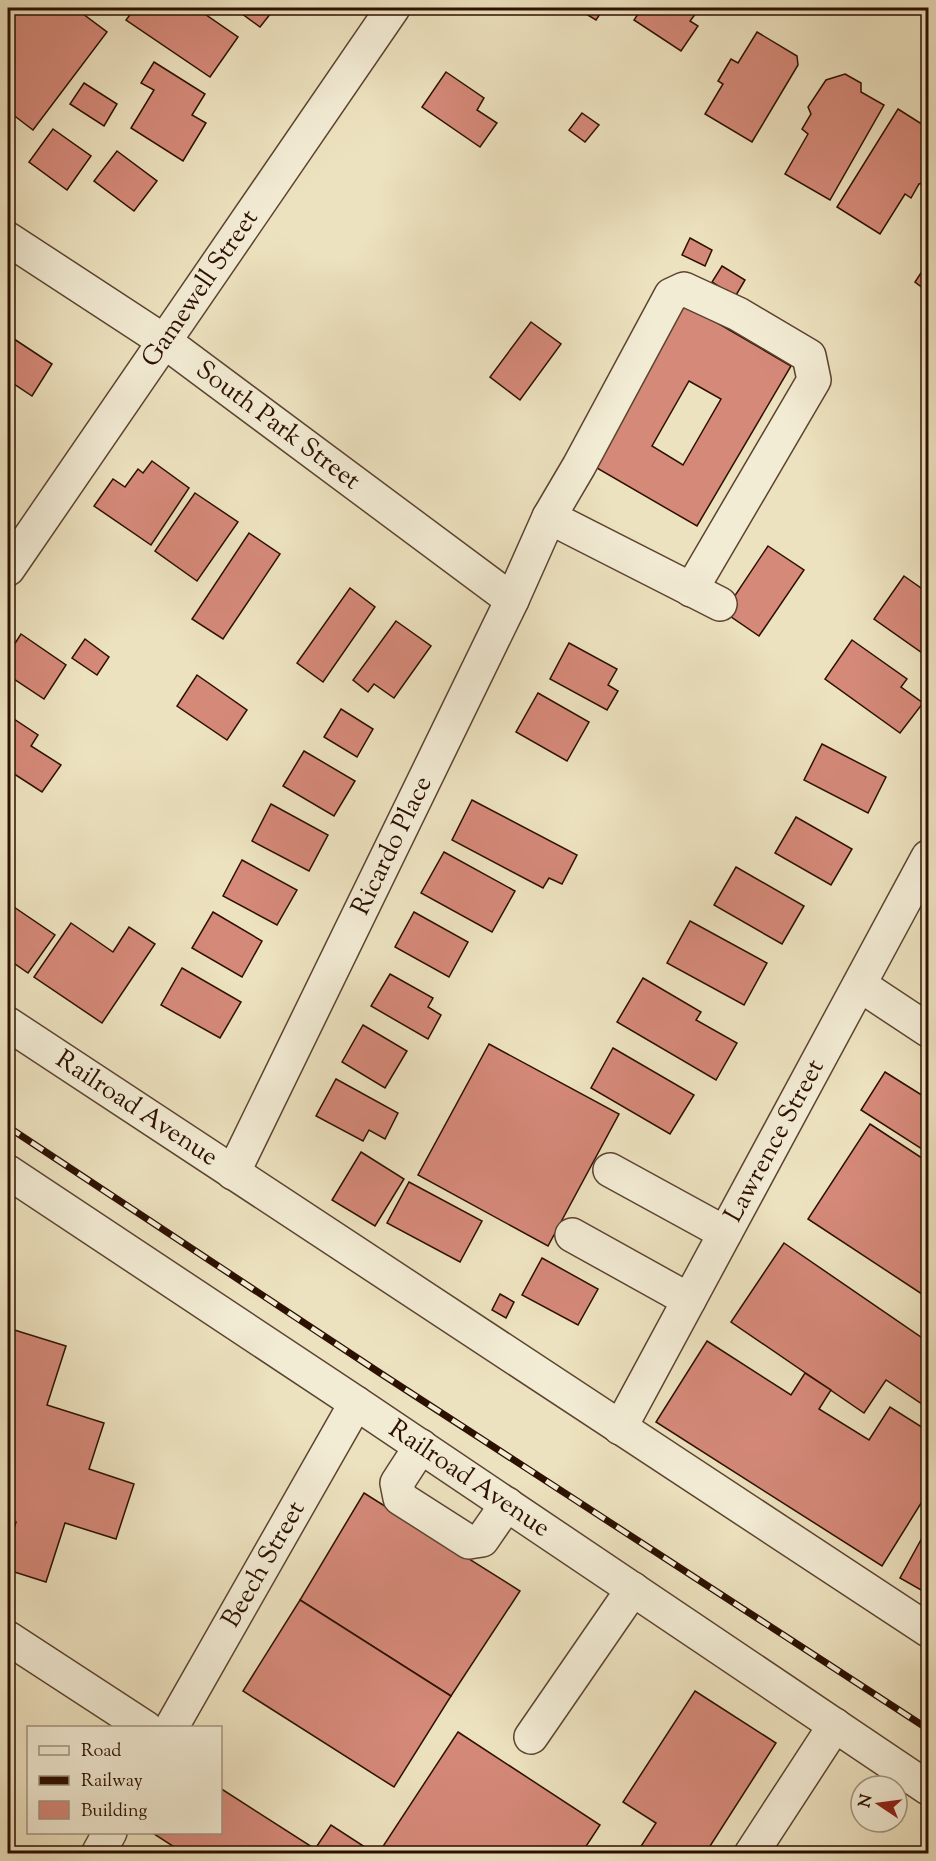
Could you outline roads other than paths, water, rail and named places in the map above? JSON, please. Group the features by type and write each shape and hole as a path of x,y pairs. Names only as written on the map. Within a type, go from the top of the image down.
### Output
{"street":[{"name":"Gamewell Street","path":"8,569 393,8"},
{"name":"South Park Street","path":"8,239 164,341 512,600"},
{"name":"Ricardo Place","path":"233,1173 512,600 549,517 579,466 670,295 684,289 738,314 809,356 814,380 691,590"},
{"path":"549,517 720,604"},
{"name":"Lawrence Street","path":"620,1428 928,857"},
{"path":"860,985 928,1030"},
{"name":"Railroad Avenue","path":"8,1024 928,1630"},
{"path":"610,1170 725,1233"},
{"name":"Railroad Avenue","path":"8,1172 421,1446 928,1788"},
{"path":"572,1235 689,1300"},
{"name":"Beech Street","path":"172,1726 356,1403"},
{"path":"421,1446 397,1483 400,1498 469,1542 482,1540 507,1504"},
{"path":"531,1737 633,1589"},
{"path":"8,1638 143,1726"},
{"path":"751,1854 835,1725"},
{"path":"98,1854 109,1834"}],"railway":[{"path":"8,1127 380,1373 928,1729"}]}
